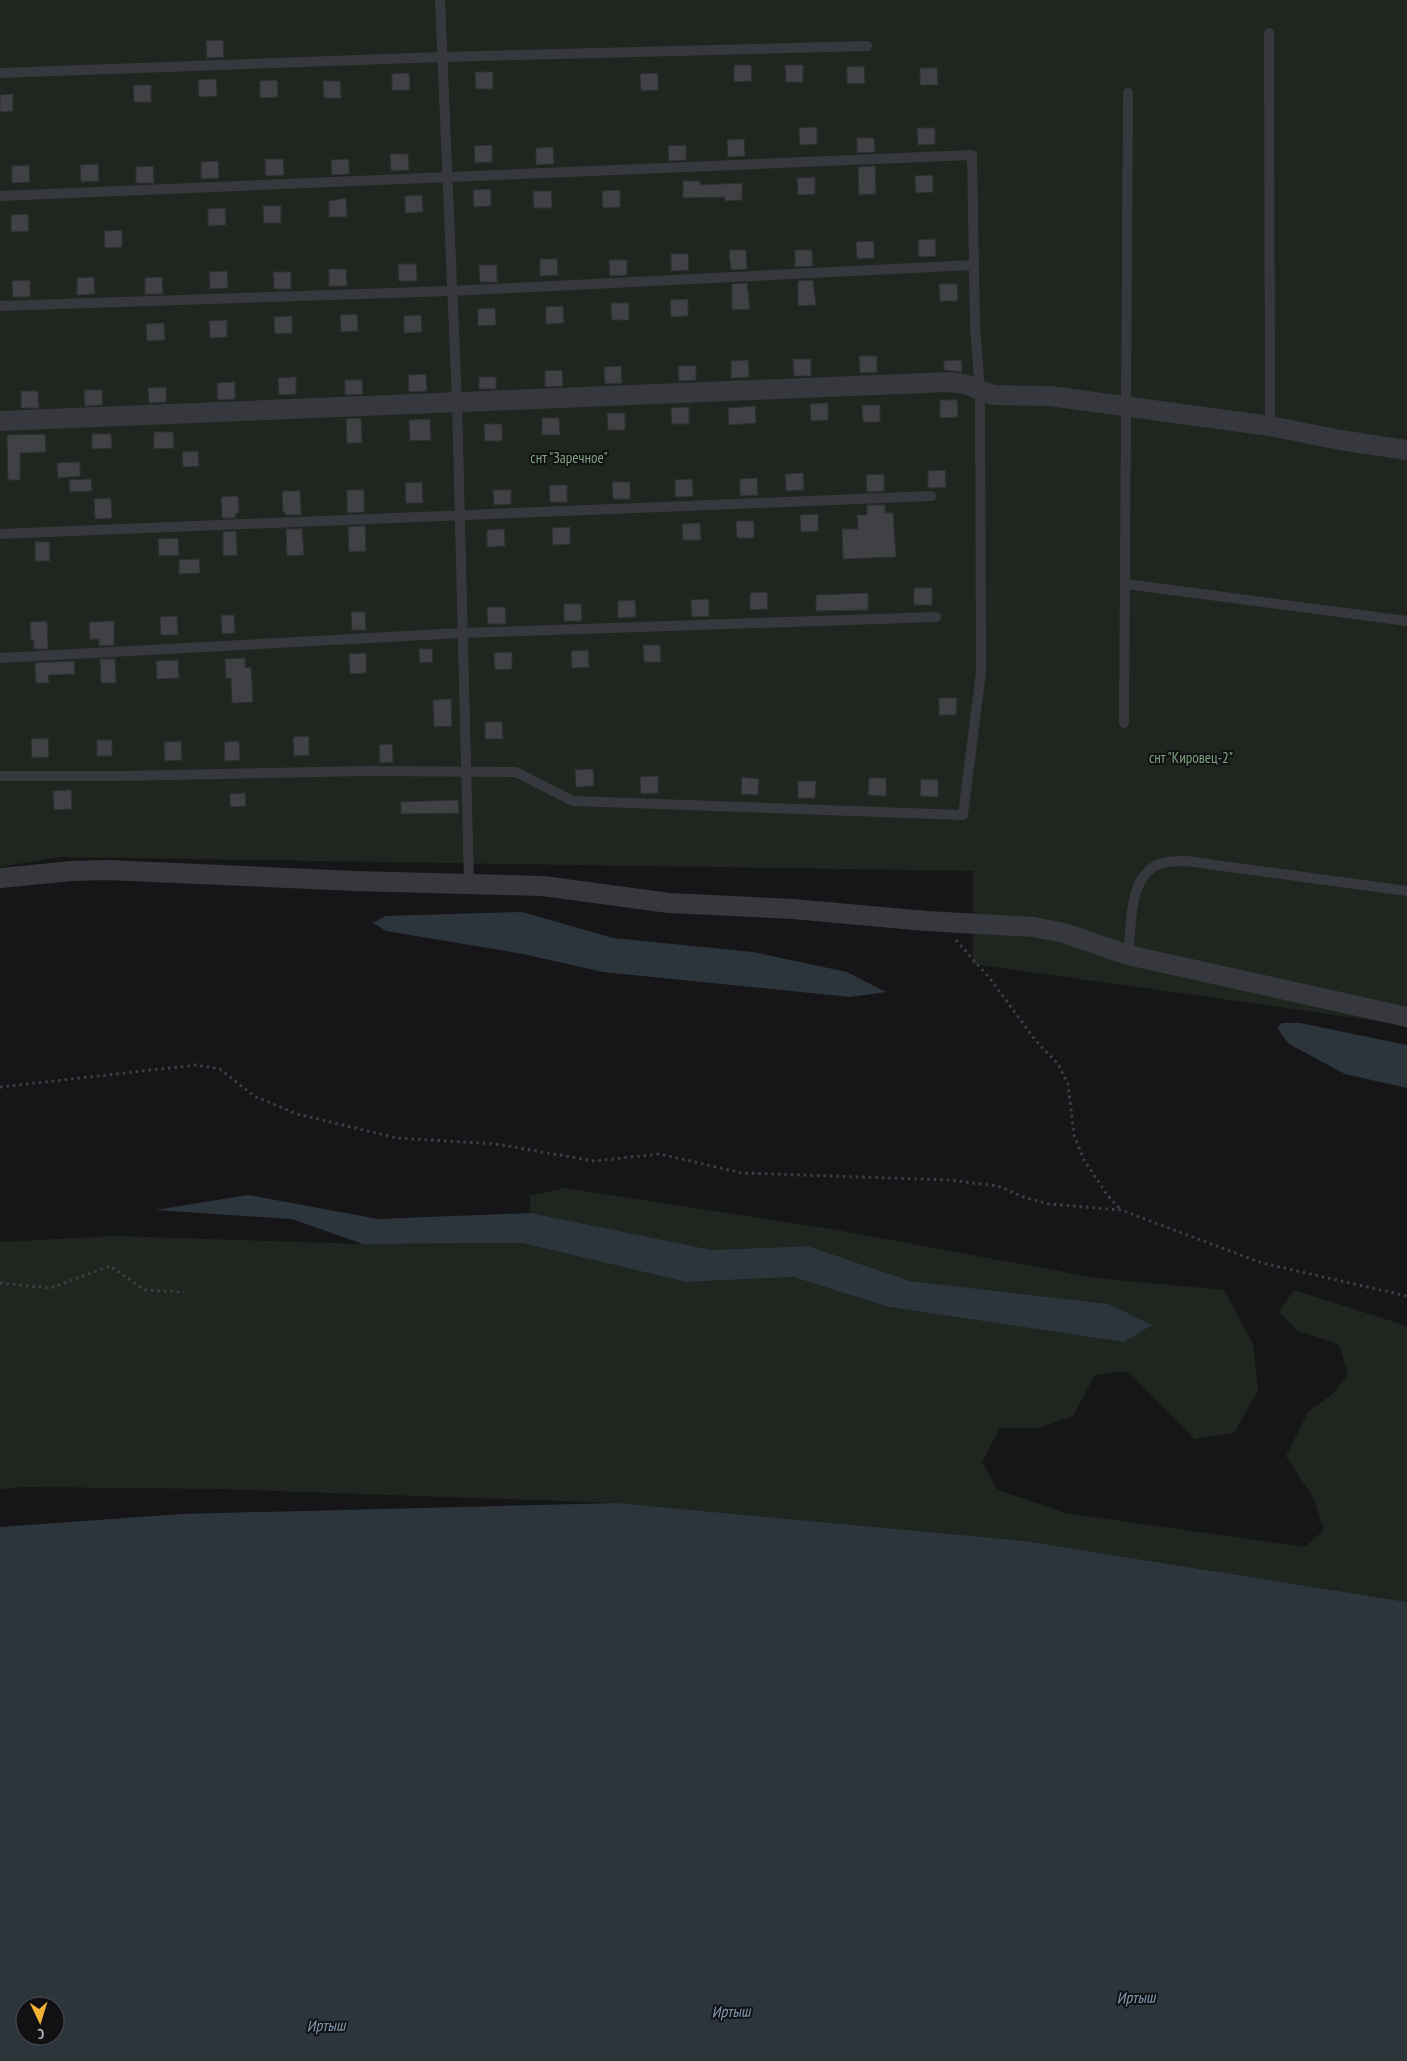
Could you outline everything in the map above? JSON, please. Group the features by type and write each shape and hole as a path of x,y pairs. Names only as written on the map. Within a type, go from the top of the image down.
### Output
{"street":[{"path":"0,421 950,382 965,384 993,395 1050,396 1125,408 1270,426 1340,440 1407,450"},
{"path":"0,878 71,871 107,870 543,886 669,903 793,909 926,921 1034,927 1064,933 1128,955 1407,1017"}],"lane":[{"path":"440,0 457,402 469,884"},
{"path":"1269,33 1270,426"},
{"path":"0,73 442,56 867,46"},
{"path":"1124,723 1128,93"},
{"path":"0,196 972,155 973,265 980,391 981,672 963,815 572,801 516,772 368,771 133,776 0,776"},
{"path":"0,306 451,291 973,265"},
{"path":"0,534 931,496"},
{"path":"1126,584 1407,621"},
{"path":"0,658 462,633 936,617"},
{"path":"1128,955 1135,891 1145,873 1162,863 1186,861 1407,891"}],"path":[{"path":"926,921 956,940 991,980 1036,1041 1058,1064 1068,1084 1074,1135 1084,1160 1108,1196 1121,1210"},
{"path":"0,1087 196,1065 220,1069 254,1096 297,1114 397,1138 496,1144 594,1161 660,1154 742,1173 949,1180 998,1186 1026,1198 1049,1204 1121,1210 1262,1263 1407,1296"},
{"path":"0,1282 51,1288 110,1266 145,1290 184,1292"}],"green space":[{"name":"снт \"Заречное\"","path":"0,0 1407,0 1407,1025 973,964 973,871 59,857 0,867"},
{"path":"565,1188 837,1230 1097,1278 1224,1290 1253,1344 1258,1391 1234,1433 1195,1439 1126,1371 1095,1375 1073,1416 1039,1428 1000,1428 982,1462 998,1490 1066,1513 1305,1547 1324,1530 1314,1499 1286,1456 1308,1412 1334,1393 1348,1374 1339,1344 1298,1331 1279,1312 1294,1290 1407,1326 1407,1602 1025,1541 618,1503 221,1489 22,1487 0,1489 0,1242 115,1236 363,1244 522,1243 686,1282 793,1277 889,1307 1124,1342 1151,1325 1109,1304 910,1281 808,1246 712,1250 531,1213 529,1196"}],"water":[{"path":"522,912 613,938 753,952 847,972 886,992 850,997 603,972 523,954 386,931 373,923 385,916"},
{"path":"1282,1023 1300,1023 1407,1045 1407,1088 1345,1074 1289,1044 1277,1028"},
{"path":"248,1195 378,1219 531,1213 712,1250 808,1246 910,1281 1109,1304 1152,1325 1124,1342 889,1307 793,1277 686,1282 522,1243 363,1244 292,1219 155,1210"},
{"name":"Иртыш","path":"618,1503 1025,1541 1407,1602 1407,2061 0,2061 0,1527 181,1514"}],"building":[{"path":"223,40 224,57 207,58 206,41"},
{"path":"734,65 751,65 752,81 734,82"},
{"path":"785,65 803,65 803,82 786,82"},
{"path":"864,66 865,83 847,84 847,67"},
{"path":"920,68 937,68 938,85 920,85"},
{"path":"475,72 493,72 493,89 476,89"},
{"path":"409,73 410,90 392,90 392,74"},
{"path":"658,73 658,90 641,91 640,74"},
{"path":"216,79 217,96 199,97 198,80"},
{"path":"277,80 278,97 260,98 260,81"},
{"path":"323,81 340,81 341,98 324,98"},
{"path":"133,85 151,85 151,102 134,102"},
{"path":"13,94 13,111 0,112 0,95"},
{"path":"817,127 817,144 800,145 799,128"},
{"path":"917,128 935,128 935,144 918,145"},
{"path":"857,138 874,138 875,152 857,153"},
{"path":"744,139 745,156 728,157 727,140"},
{"path":"492,145 492,162 475,163 474,146"},
{"path":"686,145 686,160 669,161 668,146"},
{"path":"553,147 554,164 536,165 536,148"},
{"path":"390,154 408,154 409,170 391,171"},
{"path":"265,159 283,159 284,175 266,176"},
{"path":"349,159 349,174 332,175 331,160"},
{"path":"218,161 219,178 201,179 201,162"},
{"path":"98,164 99,181 81,182 80,165"},
{"path":"29,165 30,182 12,183 12,166"},
{"path":"153,166 154,183 136,183 136,167"},
{"path":"875,166 876,194 859,195 858,167"},
{"path":"933,175 933,192 916,193 915,176"},
{"path":"815,177 815,194 798,195 797,178"},
{"path":"683,181 700,181 700,185 742,183 742,200 725,201 725,197 683,198"},
{"path":"491,189 491,206 474,207 473,190"},
{"path":"620,190 620,207 603,208 602,191"},
{"path":"533,191 551,191 552,208 534,208"},
{"path":"422,195 423,212 405,213 405,196"},
{"path":"346,198 347,217 329,217 329,201"},
{"path":"263,206 281,206 281,223 264,223"},
{"path":"225,208 226,225 208,226 208,209"},
{"path":"28,214 29,231 11,232 11,215"},
{"path":"122,230 122,247 105,248 104,231"},
{"path":"935,239 936,256 919,257 918,240"},
{"path":"874,241 874,258 857,259 856,242"},
{"path":"729,250 746,250 747,269 731,270"},
{"path":"795,250 812,250 813,266 795,267"},
{"path":"671,254 688,254 689,270 671,271"},
{"path":"540,259 557,259 558,275 540,276"},
{"path":"609,260 627,260 627,275 610,276"},
{"path":"398,264 416,264 417,281 399,281"},
{"path":"479,265 497,265 497,282 480,282"},
{"path":"329,269 346,269 347,286 329,286"},
{"path":"227,271 228,288 210,289 209,272"},
{"path":"273,272 291,272 291,289 274,289"},
{"path":"94,277 95,294 77,295 77,278"},
{"path":"162,277 163,294 145,294 145,278"},
{"path":"30,280 30,297 13,297 12,281"},
{"path":"813,280 816,305 798,306 798,281"},
{"path":"747,283 750,309 732,310 732,284"},
{"path":"939,284 957,284 958,301 940,301"},
{"path":"688,299 688,316 671,317 670,300"},
{"path":"611,303 629,303 629,320 612,320"},
{"path":"563,306 564,323 546,324 546,307"},
{"path":"495,308 496,325 478,326 478,309"},
{"path":"357,314 358,331 341,332 340,315"},
{"path":"421,315 422,332 404,333 404,316"},
{"path":"292,316 292,333 275,334 274,317"},
{"path":"227,320 227,337 210,338 209,321"},
{"path":"164,323 165,340 147,341 146,324"},
{"path":"859,356 877,356 877,372 860,373"},
{"path":"793,359 811,359 811,376 794,376"},
{"path":"748,360 749,377 731,378 731,361"},
{"path":"961,360 962,372 944,370 944,361"},
{"path":"621,366 622,383 605,384 604,367"},
{"path":"678,366 696,366 696,380 679,381"},
{"path":"562,370 563,386 545,387 545,371"},
{"path":"426,374 427,391 409,392 408,375"},
{"path":"296,377 296,394 279,395 278,378"},
{"path":"479,377 496,377 496,389 479,389"},
{"path":"345,380 362,380 363,394 345,395"},
{"path":"235,382 235,399 218,400 217,383"},
{"path":"166,387 166,402 149,403 148,388"},
{"path":"84,390 102,390 102,405 85,406"},
{"path":"21,391 38,391 39,408 21,408"},
{"path":"940,400 957,400 958,417 940,418"},
{"path":"828,403 828,420 811,421 810,404"},
{"path":"862,405 880,405 880,422 863,422"},
{"path":"755,406 756,423 729,425 728,408"},
{"path":"689,407 689,424 672,424 671,408"},
{"path":"607,413 625,413 625,430 608,430"},
{"path":"361,418 362,443 347,443 346,419"},
{"path":"542,418 559,418 560,435 542,435"},
{"path":"430,419 431,440 410,441 409,420"},
{"path":"484,424 502,424 502,441 485,441"},
{"path":"154,432 173,432 174,448 154,449"},
{"path":"45,434 46,452 20,453 20,480 8,480 7,435"},
{"path":"92,434 111,434 112,448 92,449"},
{"path":"198,451 199,466 183,467 182,452"},
{"path":"80,462 80,476 58,478 57,463"},
{"path":"945,470 946,487 928,488 928,471"},
{"path":"803,473 804,490 786,491 785,474"},
{"path":"884,474 884,491 867,492 866,475"},
{"path":"757,478 758,495 740,496 740,479"},
{"path":"91,479 92,491 70,492 69,480"},
{"path":"692,479 693,496 675,497 675,480"},
{"path":"422,482 423,503 406,503 405,483"},
{"path":"612,482 630,482 630,499 613,499"},
{"path":"549,485 567,485 567,502 550,502"},
{"path":"347,490 364,490 364,512 347,513"},
{"path":"493,490 511,490 511,504 494,505"},
{"path":"282,491 300,491 301,515 285,515 285,512 283,512"},
{"path":"238,496 239,513 235,514 236,518 222,518 221,497"},
{"path":"111,498 112,518 95,519 94,499"},
{"path":"867,505 885,505 885,513 893,513 896,557 843,559 842,529 858,529 857,515 867,515"},
{"path":"818,514 818,531 801,532 800,515"},
{"path":"736,521 754,521 754,538 737,538"},
{"path":"700,523 701,540 683,540 682,524"},
{"path":"365,526 366,551 349,552 348,527"},
{"path":"570,527 570,544 553,545 552,528"},
{"path":"286,529 302,529 304,555 287,556"},
{"path":"504,529 505,546 487,547 487,530"},
{"path":"236,531 237,555 223,556 223,532"},
{"path":"178,538 179,555 159,556 158,539"},
{"path":"35,542 49,542 50,561 35,561"},
{"path":"199,559 200,573 179,574 179,560"},
{"path":"914,588 932,588 932,605 914,605"},
{"path":"767,592 768,609 750,610 750,593"},
{"path":"868,593 868,610 816,611 816,595"},
{"path":"709,599 709,616 692,617 691,600"},
{"path":"635,600 636,617 618,618 618,601"},
{"path":"564,604 581,604 582,621 564,621"},
{"path":"487,607 505,607 506,624 488,624"},
{"path":"351,612 365,612 366,630 352,630"},
{"path":"221,615 234,615 235,633 222,634"},
{"path":"177,616 178,635 161,635 160,617"},
{"path":"47,621 48,649 34,649 34,640 31,641 30,622"},
{"path":"114,621 114,645 99,646 99,639 90,639 89,622"},
{"path":"643,645 660,645 661,662 644,662"},
{"path":"419,649 432,649 433,662 420,663"},
{"path":"588,650 589,667 572,668 571,651"},
{"path":"512,652 512,669 495,670 494,653"},
{"path":"366,653 366,673 350,674 349,654"},
{"path":"245,658 245,668 251,667 253,702 232,703 231,678 226,678 225,659"},
{"path":"100,659 115,659 116,683 101,683"},
{"path":"178,660 179,678 157,679 156,661"},
{"path":"74,661 75,674 48,675 49,683 36,683 35,663"},
{"path":"939,698 957,698 956,715 939,715"},
{"path":"451,699 452,726 434,727 433,700"},
{"path":"485,722 502,722 503,739 485,739"},
{"path":"309,736 309,755 294,756 293,737"},
{"path":"48,738 49,757 32,758 31,739"},
{"path":"97,740 112,740 112,756 97,756"},
{"path":"181,741 182,760 165,761 164,742"},
{"path":"239,741 240,760 225,761 224,742"},
{"path":"392,744 393,762 380,763 379,745"},
{"path":"593,769 594,786 576,787 575,770"},
{"path":"658,776 658,793 641,794 640,777"},
{"path":"742,777 759,779 758,795 741,794"},
{"path":"869,778 886,778 886,796 868,795"},
{"path":"921,779 938,780 938,797 920,796"},
{"path":"798,781 816,781 815,798 798,798"},
{"path":"71,790 72,809 54,810 53,791"},
{"path":"245,793 246,806 230,807 230,794"},
{"path":"458,800 459,813 401,814 401,802"}],"park label":[{"name":"снт \"Кировец-2\"","path":"1191,758"}]}
